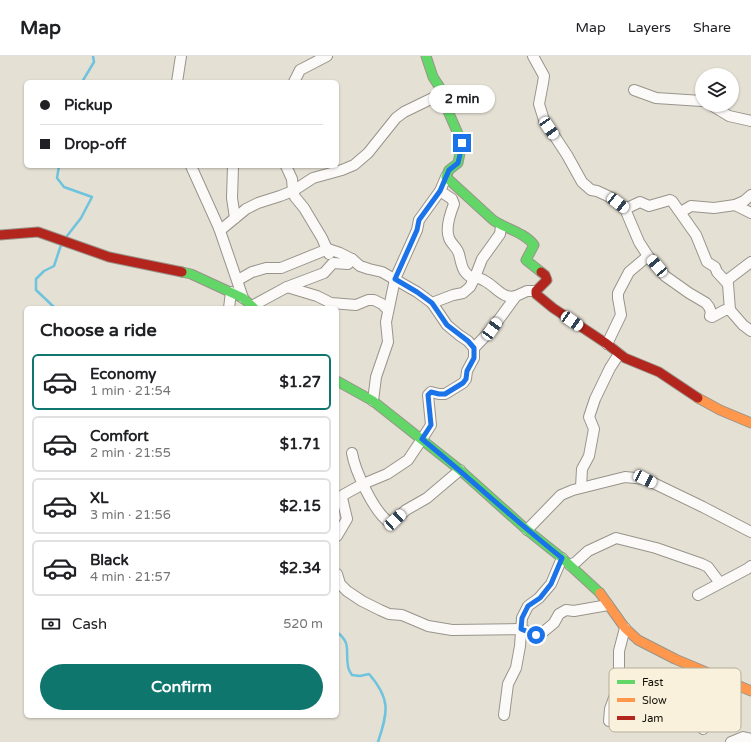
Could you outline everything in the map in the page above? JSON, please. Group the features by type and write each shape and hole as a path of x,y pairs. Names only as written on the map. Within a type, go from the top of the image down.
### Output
{"street":[{"path":"177,80 181,56"},
{"path":"295,80 300,70 327,56"},
{"path":"373,401 376,377 388,342 386,322 395,279 417,230 419,220 440,191 449,170 458,163 462,146 448,110 448,100 434,77 426,56"},
{"path":"534,56 544,76 544,83 539,104 544,120 567,155 582,182 591,190 610,197 625,209 639,242 648,256 666,276 706,303 709,307 710,316 725,310 730,310"},
{"path":"634,90 656,98 695,101"},
{"path":"219,228 223,228 246,209 258,203 280,196 313,178 354,165 368,153 396,118 404,112 443,93"},
{"path":"722,112 728,116 751,121"},
{"path":"192,168 219,228 243,298"},
{"path":"233,168 232,198 235,218"},
{"path":"287,168 292,178 295,197 304,208 328,249 333,262"},
{"path":"440,191 452,199 454,204 450,215 448,238 458,253 462,269 469,277 485,280 506,296 512,298 527,291 536,291 547,280 545,275 526,260 534,245 530,240 506,227 501,226 493,220 484,210 446,177"},
{"path":"680,212 691,206 714,208 735,205 744,201 751,195"},
{"path":"625,209 640,202 649,206 664,203 670,200 672,201 700,244 707,262 715,266 717,272 728,284 730,310 743,325 751,331"},
{"path":"735,205 751,213"},
{"path":"432,303 463,293 470,287 482,259 500,234 501,226"},
{"path":"0,235 38,232 109,257 191,274 243,298 252,306"},
{"path":"238,280 252,272 266,268 281,268 328,249 352,259 360,266 369,270 382,272 417,292 432,303 447,325 468,341 474,348 474,358 463,383 445,394 431,392 428,395 431,425 408,460 387,474 363,484 343,495 342,498 347,519 339,533"},
{"path":"607,344 621,315 618,293 629,272 648,256"},
{"path":"333,262 348,264 352,259"},
{"path":"255,306 287,287 324,273 333,262"},
{"path":"726,281 751,262"},
{"path":"287,287 317,296 331,304 356,305 368,300 374,300 382,304 388,310"},
{"path":"536,291 536,294 552,308 607,344 625,358 659,372 720,410 751,423"},
{"path":"229,306 231,292"},
{"path":"474,348 492,329 516,296"},
{"path":"581,487 582,469 590,456 594,429 589,417 595,399 610,368 619,354"},
{"path":"339,382 373,401 460,470 599,592 625,628 638,640 694,668"},
{"path":"352,453 354,464 374,506 389,522 395,520 406,510 427,498 460,470"},
{"path":"527,530 561,495 581,487 625,477 645,479 751,532"},
{"path":"570,565 576,562 588,550 616,538 656,548 702,564 708,567 720,583"},
{"path":"504,715 508,684 516,668 520,646 522,618 528,606 540,598 551,584 562,558"},
{"path":"698,595 751,566"},
{"path":"339,581 340,584 346,590 362,601 389,614 402,615 428,626 452,630 521,629 536,635 542,633 554,623 559,614 566,610 574,611 608,605"},
{"path":"619,668 619,651 625,628"},
{"path":"741,687 751,691"},
{"path":"731,742 743,737 751,739"}],"waterway":[{"path":"83,80 94,62 93,56"},
{"path":"59,168 57,178 64,187 92,197 81,218 67,236"},
{"path":"53,306 36,290 36,279 44,271 54,266 61,245"},
{"path":"339,634 345,640 348,667 352,675 360,676 369,674 381,691 384,699 386,706 384,722 378,742"}],"traffic: fast":[{"path":"426,56 433,77 448,100 448,111 462,143 458,163 449,170 446,177 493,220 530,241 534,245 526,260 541,272"},
{"path":"182,272 191,274 243,298 252,306"},
{"path":"339,382 373,401 460,470 527,530 562,558 600,593"}],"traffic: slow":[{"path":"698,398 720,410 751,423"},
{"path":"600,593 625,628 638,640 696,668"},
{"path":"741,687 751,691"}],"traffic: jam":[{"path":"0,235 38,232 109,257 182,272"},
{"path":"541,272 545,275 547,280 536,291 536,294 553,308 607,344 625,358 659,372 698,398"}],"route":[{"path":"462,143 460,159 458,163 449,170 440,191 419,220 417,230 395,279 432,303 447,325 468,341 474,348 474,358 463,383 445,394 431,392 428,395 431,425 422,439 460,470 527,530 562,558 551,584 540,598 528,606 522,618 521,629 536,635"}]}
